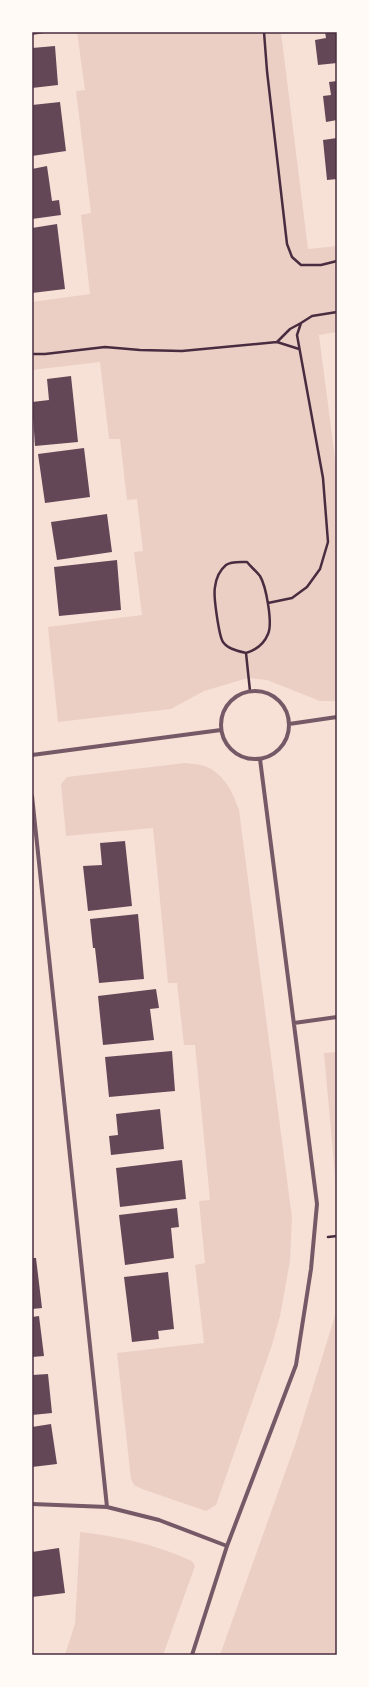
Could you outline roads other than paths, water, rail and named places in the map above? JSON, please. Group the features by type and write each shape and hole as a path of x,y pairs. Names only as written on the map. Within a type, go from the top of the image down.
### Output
{"street":[{"path":"250,691 263,692 275,698 284,707 289,724 288,734 283,746 273,755 260,759 247,758 235,753 226,743 222,730 222,717 228,705 238,696 250,691"},
{"path":"289,724 337,717"},
{"path":"32,755 222,730"},
{"path":"192,1655 227,1546 296,1365 311,1269 317,1204 260,759"},
{"path":"32,796 107,1507"},
{"path":"294,1023 337,1017"},
{"path":"32,1504 107,1507 159,1520 227,1546"}]}
